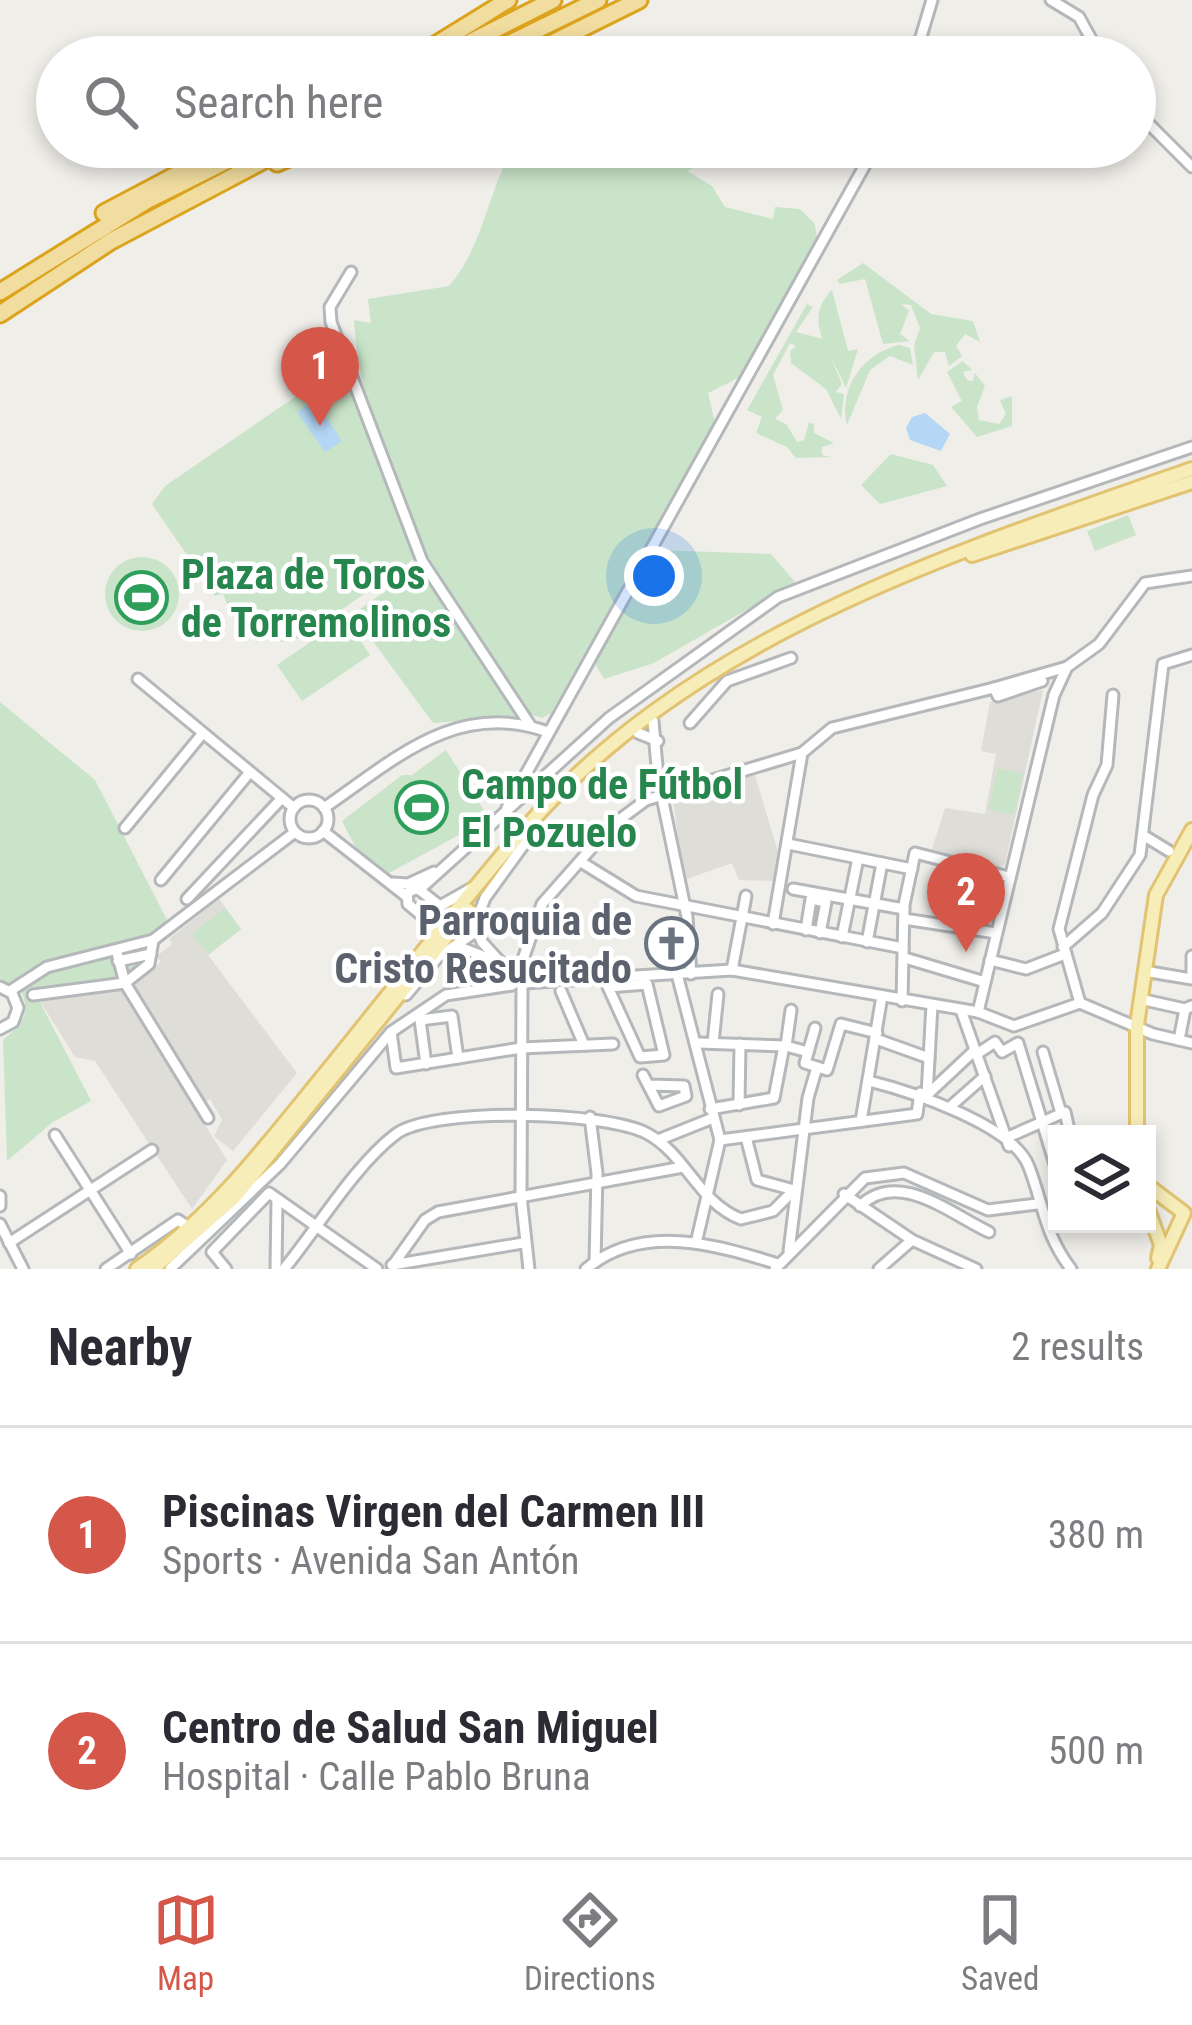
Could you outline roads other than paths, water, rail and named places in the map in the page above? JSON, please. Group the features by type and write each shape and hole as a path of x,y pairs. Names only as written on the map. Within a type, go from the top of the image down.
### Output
{"highway":[{"path":"450,36 508,0"},
{"path":"482,36 553,0"},
{"path":"525,36 598,0"},
{"path":"566,36 639,0"},
{"path":"0,280 132,196 187,168"},
{"path":"0,292 130,210 213,168"},
{"path":"0,314 185,201 249,168"},
{"path":"185,201 264,168"}],"main road":[{"path":"471,913 493,868 523,830 618,740 700,677 857,593 937,559 1192,470"},
{"path":"137,1269 190,1228 255,1159 423,953 471,913 530,836 653,721 704,683 859,600 939,566 1192,482"},
{"path":"1137,1125 1137,1025 1156,896 1192,830"},
{"path":"153,1269 234,1198 380,1019 439,935"},
{"path":"1156,1190 1189,1211 1159,1261"}],"street":[{"path":"921,36 932,0"},
{"path":"1052,0 1079,17 1089,36"},
{"path":"1156,131 1192,167"},
{"path":"506,813 862,168"},
{"path":"351,272 330,307 332,322 414,540 530,725"},
{"path":"406,896 421,892 652,683 778,597 980,519 1192,447"},
{"path":"529,1269 521,1196 518,981 542,904 611,826 646,800 807,749 832,728 1066,667 1099,644 1145,583 1192,576"},
{"path":"990,960 1026,969 1064,950 1102,913 1146,836 1162,664 1192,655"},
{"path":"690,723 728,681 791,658"},
{"path":"978,1012 1054,694 1066,667"},
{"path":"138,679 294,808"},
{"path":"994,688 998,696 1042,681"},
{"path":"1080,1003 1058,928 1094,795 1107,765 1113,695"},
{"path":"653,721 691,974"},
{"path":"324,808 447,727 530,725 548,732"},
{"path":"638,733 658,741"},
{"path":"125,828 203,734"},
{"path":"773,924 807,749"},
{"path":"161,880 250,772"},
{"path":"188,899 282,798"},
{"path":"309,800 324,808 328,820 323,831 306,838 295,832 290,820 294,808 309,800"},
{"path":"323,831 406,896 439,935 498,962"},
{"path":"118,957 153,940 295,832"},
{"path":"1146,836 1178,857"},
{"path":"788,844 912,869"},
{"path":"902,1000 904,914 915,853 1010,877"},
{"path":"842,937 858,858"},
{"path":"581,862 620,890 867,942 985,982"},
{"path":"867,942 882,863"},
{"path":"386,881 408,884 444,867"},
{"path":"439,935 440,906 434,892 444,867"},
{"path":"440,906 472,888 493,868"},
{"path":"793,889 875,903 904,914 996,933"},
{"path":"421,892 440,906 471,913 498,962 518,981"},
{"path":"414,907 422,903 421,892"},
{"path":"732,970 746,896"},
{"path":"806,930 811,899 818,898 826,902 820,933"},
{"path":"439,935 471,935 471,913"},
{"path":"34,995 125,983 149,964 153,940"},
{"path":"0,1029 17,1014 5,989 47,968 151,954"},
{"path":"1144,971 1192,978 1192,956"},
{"path":"118,957 125,983 208,1118"},
{"path":"170,1269 258,1188 391,1032 446,994 518,981 732,970 978,1012 1014,1026 1080,1003 1192,1042"},
{"path":"677,974 699,1043 720,1140 697,1239"},
{"path":"658,1140 711,1113 777,1096 797,980"},
{"path":"647,984 664,1055 640,1057 608,987 647,984"},
{"path":"561,991 584,1045"},
{"path":"713,1043 718,994"},
{"path":"861,1121 882,996"},
{"path":"1140,999 1188,1007 1179,1040"},
{"path":"720,1140 917,1114 929,1058 932,1005"},
{"path":"961,1010 1008,1141"},
{"path":"425,1064 420,1020 452,1016 458,1058"},
{"path":"837,1040 816,1030 805,1063 827,1070 837,1040 841,1024 929,1058"},
{"path":"391,1032 396,1068 520,1048 613,1044"},
{"path":"924,1094 976,1052 995,1042 1002,1052 1018,1043 1048,1141"},
{"path":"699,1043 785,1046 832,1055"},
{"path":"739,1105 740,1044"},
{"path":"1042,1052 1066,1125"},
{"path":"789,1251 794,1190 817,1067"},
{"path":"951,1106 985,1076"},
{"path":"684,1089 686,1096 659,1106 646,1080 684,1089 705,1086"},
{"path":"868,1081 924,1094 1008,1141 1029,1165 1037,1204 1071,1269"},
{"path":"1008,1141 1061,1113"},
{"path":"280,1269 399,1131 484,1117 590,1117 626,1124 658,1140 706,1196 742,1219 772,1211 794,1190"},
{"path":"590,1117 597,1182 591,1265 640,1245 697,1239 776,1266 865,1178 904,1173 988,1210 1037,1204"},
{"path":"56,1135 130,1254"},
{"path":"746,1137 757,1180 794,1190"},
{"path":"9,1243 152,1150"},
{"path":"393,1264 432,1215 683,1167"},
{"path":"860,1206 874,1193 900,1188 989,1232"},
{"path":"844,1194 912,1240 976,1269"},
{"path":"0,1196 0,1206"},
{"path":"273,1196 375,1269 523,1243"},
{"path":"226,1269 212,1252 273,1196"},
{"path":"273,1196 280,1269"},
{"path":"106,1269 178,1220 190,1228"},
{"path":"0,1224 23,1269"},
{"path":"880,1268 912,1240"}],"water":[{"path":"315,400 342,441 325,452 297,412"},
{"path":"925,413 950,434 941,451 910,440 906,428 912,417"}],"place":[{"name":"Piscinas Virgen del Carmen III","path":"320,426"},
{"name":"Plaza de Toros de Torremolinos","path":"142,598"},
{"name":"Campo de Fútbol El Pozuelo","path":"422,808"},
{"name":"Parroquia de Cristo Resucitado","path":"671,944"},
{"name":"Centro de Salud San Miguel","path":"966,952"}]}
